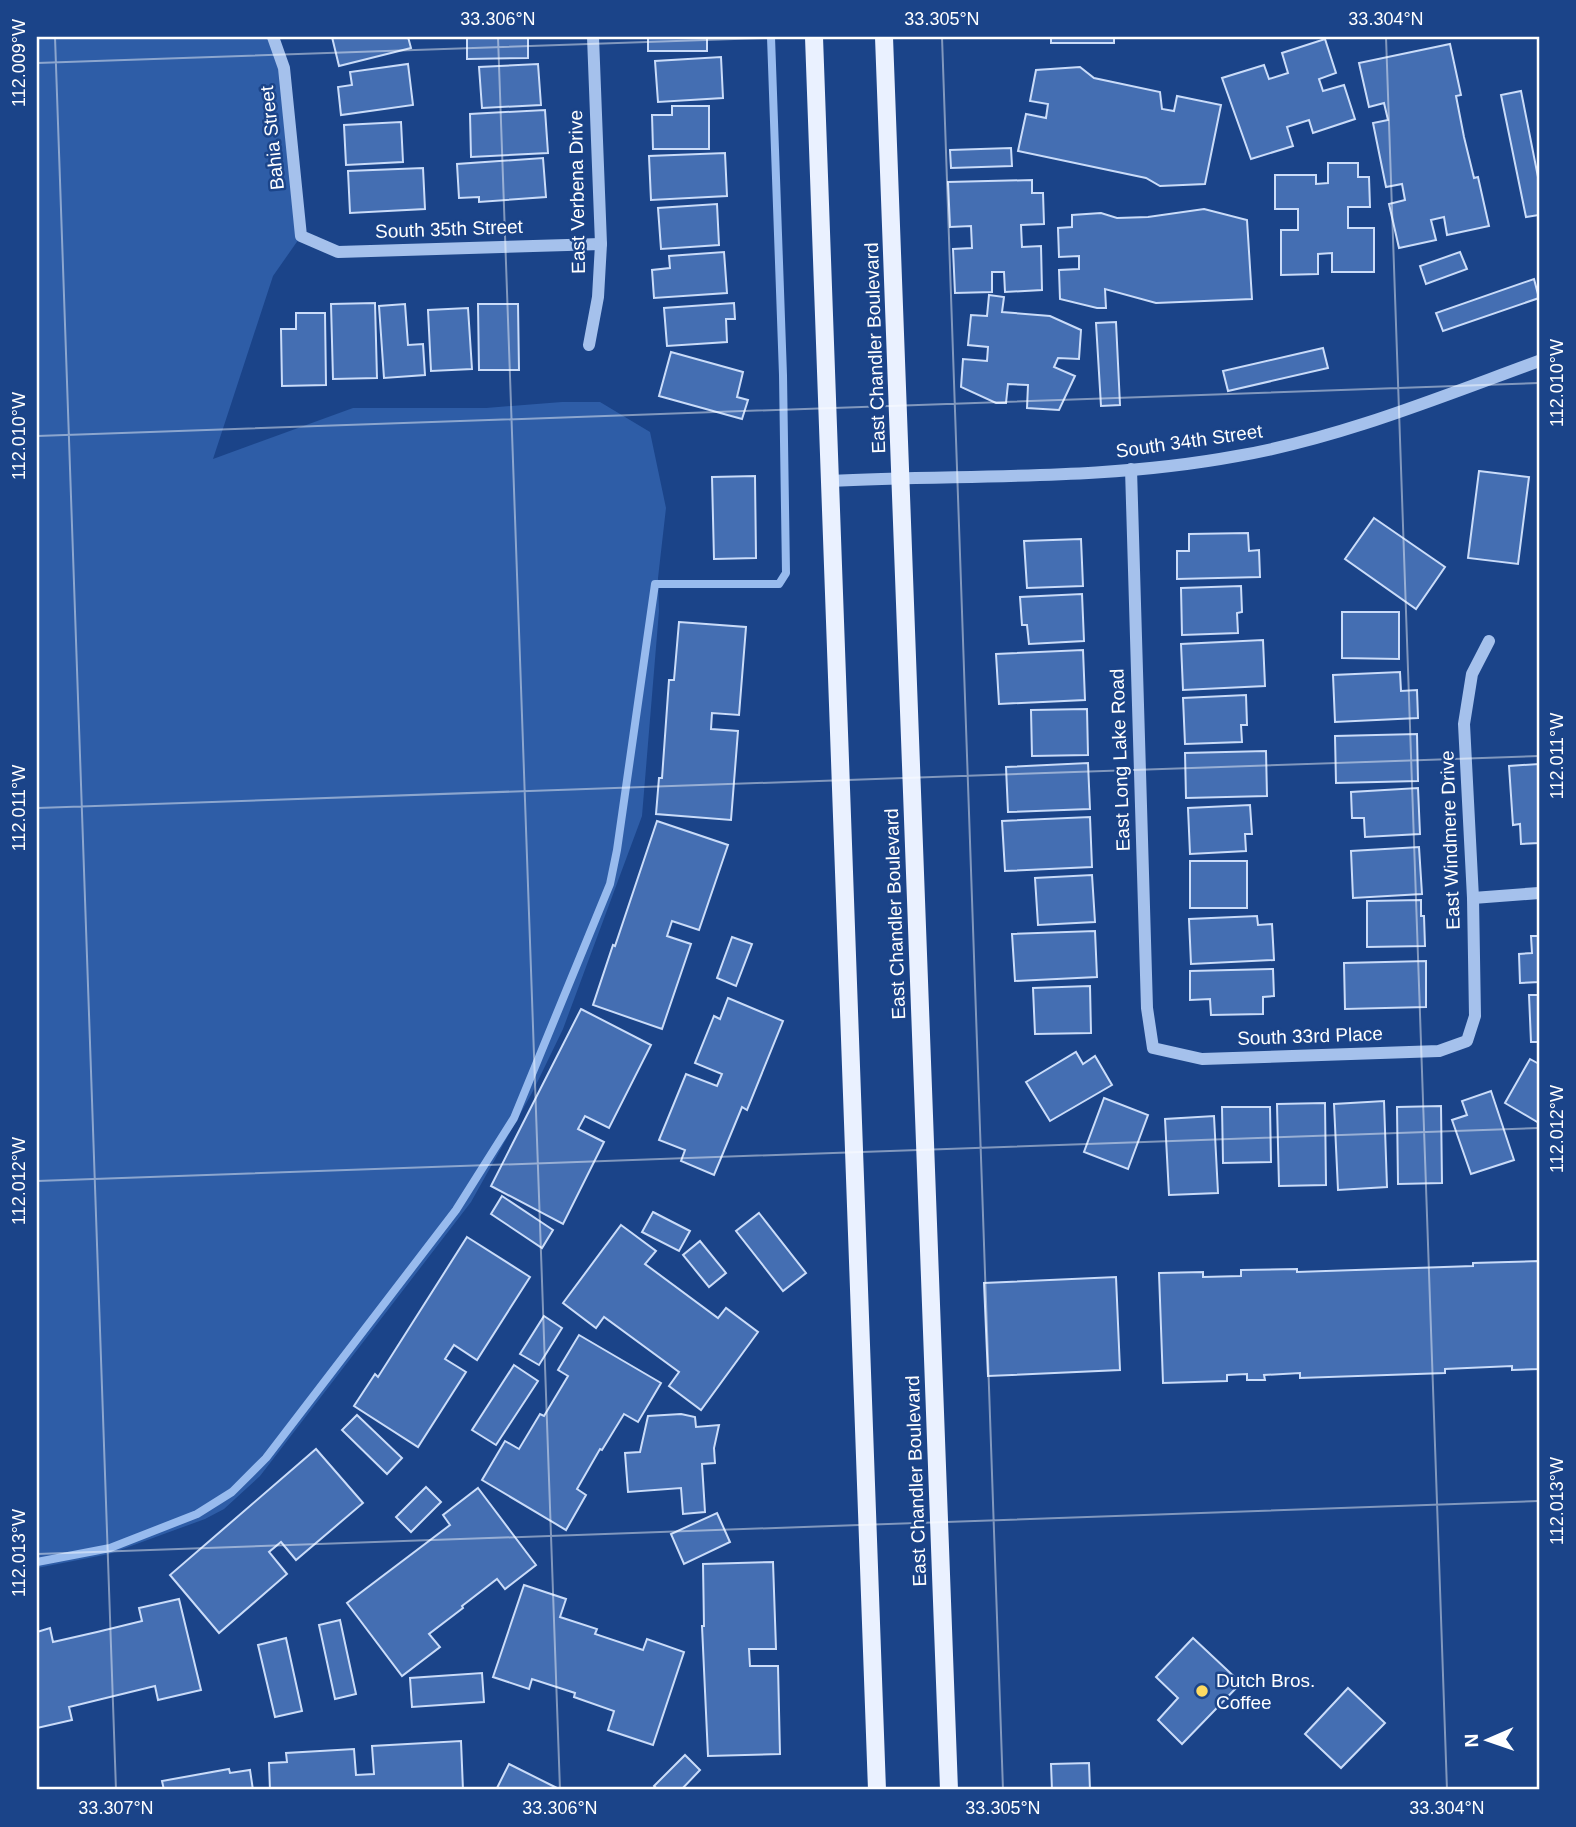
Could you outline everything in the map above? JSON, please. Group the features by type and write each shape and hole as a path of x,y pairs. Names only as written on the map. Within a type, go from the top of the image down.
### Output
{"main road":[{"path":"814,37 877,1790"},
{"name":"East Chandler Boulevard","path":"884,37 949,1790"}],"street":[{"name":"Bahia Street","path":"273,37 284,68 301,236"},
{"name":"East Verbena Drive","path":"589,345 598,297 601,244 593,37"},
{"name":"South 35th Street","path":"301,236 338,252 601,244"},
{"name":"South 34th Street","path":"830,481 1064,474 1131,470 1223,459 1316,439 1539,360"},
{"name":"East Long Lake Road","path":"1131,470 1147,1008 1153,1048"},
{"name":"East Windmere Drive","path":"1468,1041 1475,1016 1473,898 1464,724 1472,674 1489,641"},
{"path":"1473,898 1539,893"},
{"name":"South 33rd Place","path":"1153,1048 1202,1059 1439,1051 1468,1041"}],"shaded area":[{"path":"37,37 273,37 284,68 301,236 273,276 213,459 353,408 486,408 600,402 650,432 666,508 658,578 659,611 642,816 563,1029 533,1091 471,1202 260,1476 224,1509 205,1519 109,1554 37,1568"}],"building":[{"path":"332,37 408,37 411,48 339,66"},
{"path":"467,37 528,37 528,58 467,59"},
{"path":"648,37 707,37 707,51 648,51"},
{"path":"1051,37 1114,37 1114,43 1051,43"},
{"path":"1325,39 1336,73 1319,79 1323,91 1344,85 1355,119 1313,133 1309,120 1287,127 1293,146 1251,159 1222,78 1264,65 1269,79 1288,73 1282,53"},
{"path":"1450,44 1461,95 1456,96 1464,137 1474,178 1478,177 1489,226 1447,235 1444,217 1431,220 1436,240 1399,248 1389,204 1405,200 1402,184 1386,187 1373,123 1388,120 1384,103 1369,107 1359,63"},
{"path":"721,57 723,98 658,102 655,61"},
{"path":"408,64 413,105 341,115 338,87 352,85 350,72"},
{"path":"538,64 541,105 482,108 479,67"},
{"path":"1080,67 1094,78 1160,92 1162,109 1174,111 1177,96 1221,105 1205,184 1160,186 1146,178 1018,151 1026,114 1046,118 1048,104 1030,101 1036,70"},
{"path":"1521,91 1539,182 1539,215 1526,217 1501,95"},
{"path":"672,106 709,106 709,149 653,149 652,115 672,115"},
{"path":"545,110 548,153 471,157 470,114"},
{"path":"401,122 403,162 346,165 344,125"},
{"path":"1011,148 1012,166 951,168 950,150"},
{"path":"725,153 727,196 651,200 649,156"},
{"path":"543,158 546,197 479,202 479,197 459,198 457,164"},
{"path":"1328,163 1358,163 1358,177 1369,177 1370,207 1348,207 1348,228 1374,228 1374,272 1332,272 1332,253 1318,254 1318,274 1281,275 1281,230 1298,230 1298,209 1275,209 1275,175 1316,175 1316,184 1328,183"},
{"path":"423,168 425,209 350,213 348,171"},
{"path":"1032,180 1032,193 1043,193 1044,224 1021,225 1022,247 1041,246 1042,290 1005,292 1004,272 992,272 992,292 955,293 953,249 972,248 971,226 950,227 948,182"},
{"path":"717,204 719,245 661,249 658,208"},
{"path":"1204,209 1247,220 1252,299 1156,303 1105,289 1106,308 1060,299 1059,270 1079,269 1079,256 1059,257 1058,228 1072,227 1072,215 1101,213 1117,218 1148,217"},
{"path":"724,252 727,293 654,298 652,270 670,268 669,256"},
{"path":"1460,252 1467,269 1426,284 1420,266"},
{"path":"1534,279 1539,298 1443,331 1436,313"},
{"path":"989,295 1004,297 1002,312 1050,316 1081,330 1079,359 1058,358 1054,367 1075,376 1059,410 1027,408 1028,385 1008,384 1006,403 996,403 961,387 963,359 987,361 988,347 968,345 971,315 987,316"},
{"path":"375,303 377,378 333,379 331,304"},
{"path":"734,303 735,319 726,319 727,342 667,346 664,308"},
{"path":"405,304 408,345 423,344 425,375 384,378 379,306"},
{"path":"478,304 518,304 519,370 479,370"},
{"path":"468,308 472,369 431,371 428,310"},
{"path":"296,313 325,313 326,385 282,386 281,329 296,329"},
{"path":"1116,322 1120,405 1101,406 1096,323"},
{"path":"1323,348 1328,368 1228,391 1223,371"},
{"path":"671,352 743,372 737,397 748,400 742,419 659,396"},
{"path":"1479,471 1529,477 1518,564 1468,558"},
{"path":"755,476 756,558 714,559 712,477"},
{"path":"1374,518 1445,567 1416,609 1345,559"},
{"path":"1248,533 1249,551 1259,550 1260,577 1177,579 1177,551 1189,551 1189,534"},
{"path":"1081,539 1083,586 1027,588 1024,541"},
{"path":"1241,586 1242,612 1237,613 1238,633 1182,635 1181,588"},
{"path":"1082,594 1084,641 1029,644 1027,625 1022,625 1020,597"},
{"path":"1342,612 1399,612 1399,659 1342,658"},
{"path":"679,622 746,627 739,715 712,713 711,729 738,731 731,820 656,814 659,778 662,778 669,680 674,680"},
{"path":"1263,640 1265,686 1183,690 1181,644"},
{"path":"1083,650 1085,700 999,704 996,654"},
{"path":"1400,672 1401,691 1417,690 1418,718 1335,722 1333,675"},
{"path":"1246,695 1247,725 1241,725 1242,742 1185,744 1183,698"},
{"path":"1087,709 1088,755 1032,756 1031,710"},
{"path":"1417,734 1418,781 1336,783 1335,736"},
{"path":"1266,751 1267,796 1186,798 1185,753"},
{"path":"1088,763 1090,809 1008,812 1006,767"},
{"path":"1539,764 1539,843 1521,844 1520,824 1513,825 1509,766"},
{"path":"1418,788 1420,834 1365,837 1364,818 1352,818 1351,792"},
{"path":"1250,805 1252,834 1245,834 1246,851 1190,854 1188,808"},
{"path":"1090,817 1092,867 1005,871 1002,821"},
{"path":"657,821 728,845 699,930 672,921 667,936 691,944 662,1029 593,1005"},
{"path":"1419,847 1422,894 1353,898 1351,851"},
{"path":"1190,861 1247,861 1247,908 1190,908"},
{"path":"1092,875 1095,922 1038,925 1035,878"},
{"path":"1421,900 1425,946 1367,947 1367,901"},
{"path":"1257,916 1258,925 1272,924 1274,960 1191,964 1189,919"},
{"path":"1095,931 1097,977 1015,981 1012,934"},
{"path":"1531,936 1539,936 1539,982 1520,983 1519,954 1532,953"},
{"path":"732,937 752,944 736,986 717,978"},
{"path":"1426,961 1426,1007 1345,1009 1344,963"},
{"path":"1273,969 1274,996 1263,997 1263,1014 1211,1015 1210,999 1190,1000 1190,971"},
{"path":"1090,986 1091,1033 1035,1034 1033,988"},
{"path":"1529,995 1539,995 1539,1042 1531,1042"},
{"path":"728,998 783,1021 747,1110 742,1107 714,1175 681,1161 685,1150 659,1140 686,1074 717,1086 722,1074 695,1063 714,1016 720,1019"},
{"path":"581,1009 651,1045 609,1128 585,1116 578,1129 604,1142 563,1224 491,1186"},
{"path":"1076,1052 1083,1064 1095,1056 1112,1085 1050,1121 1026,1082"},
{"path":"1530,1059 1539,1064 1539,1123 1505,1103"},
{"path":"1491,1091 1514,1160 1471,1174 1452,1120 1467,1115 1462,1101"},
{"path":"1104,1098 1148,1115 1128,1169 1084,1152"},
{"path":"1384,1101 1387,1187 1338,1190 1334,1104"},
{"path":"1325,1103 1326,1185 1279,1186 1277,1104"},
{"path":"1441,1106 1442,1183 1398,1184 1397,1107"},
{"path":"1222,1107 1270,1107 1271,1162 1223,1163"},
{"path":"1214,1116 1218,1193 1169,1195 1165,1119"},
{"path":"502,1196 553,1230 542,1248 491,1214"},
{"path":"653,1212 690,1231 679,1251 642,1232"},
{"path":"759,1213 806,1273 783,1291 736,1231"},
{"path":"621,1225 656,1251 645,1264 718,1318 726,1308 758,1332 701,1410 669,1386 679,1372 604,1317 596,1328 563,1303"},
{"path":"467,1237 530,1277 477,1360 454,1345 445,1359 466,1372 418,1447 354,1406 375,1374 378,1377"},
{"path":"700,1241 726,1273 709,1287 683,1255"},
{"path":"1539,1261 1539,1369 1512,1370 1512,1366 1445,1369 1445,1373 1300,1378 1300,1373 1264,1375 1265,1380 1247,1380 1247,1374 1227,1375 1227,1381 1163,1383 1159,1273 1203,1272 1203,1277 1241,1276 1241,1270 1297,1269 1297,1272"},
{"path":"1116,1277 1120,1370 988,1376 984,1283"},
{"path":"544,1316 562,1328 539,1365 520,1354"},
{"path":"579,1335 661,1383 638,1422 624,1414 602,1450 600,1449 577,1489 586,1495 566,1530 482,1480 505,1441 519,1449 540,1414 544,1416 568,1376 558,1370"},
{"path":"514,1365 538,1381 496,1445 472,1430"},
{"path":"681,1414 695,1417 696,1427 719,1425 714,1448 715,1463 702,1464 705,1512 683,1514 681,1488 628,1492 625,1453 640,1452 648,1416"},
{"path":"357,1415 402,1458 387,1474 342,1430"},
{"path":"316,1449 363,1503 296,1560 281,1542 269,1552 287,1574 219,1633 170,1575"},
{"path":"426,1487 441,1502 411,1532 396,1517"},
{"path":"478,1488 536,1565 505,1589 497,1579 462,1606 463,1608 429,1634 440,1647 402,1676 347,1603 450,1525 443,1515"},
{"path":"717,1513 730,1542 684,1564 671,1534"},
{"path":"773,1562 776,1649 749,1649 750,1666 778,1666 780,1754 708,1756 702,1626 703,1564"},
{"path":"524,1585 566,1599 560,1617 597,1629 595,1634 643,1650 647,1639 684,1652 653,1745 608,1730 614,1711 574,1697 575,1693 532,1679 529,1689 493,1677"},
{"path":"179,1599 201,1690 158,1700 155,1686 69,1707 72,1720 37,1728 37,1632 50,1628 53,1642 97,1632 142,1621 139,1608"},
{"path":"340,1620 356,1694 335,1699 319,1625"},
{"path":"286,1638 302,1711 275,1717 258,1645"},
{"name":"Dutch Bros. Coffee","path":"1193,1638 1241,1683 1182,1744 1158,1720 1178,1698 1156,1677"},
{"path":"482,1673 484,1702 412,1707 410,1678"},
{"path":"1348,1688 1385,1723 1341,1768 1305,1734"},
{"path":"461,1741 463,1790 270,1790 269,1763 287,1762 286,1753 354,1749 356,1775 374,1774 372,1746"},
{"path":"685,1755 700,1770 681,1790 658,1790 654,1786"},
{"path":"1089,1763 1090,1790 1052,1790 1051,1764"},
{"path":"509,1764 561,1790 496,1790"},
{"path":"229,1769 230,1773 250,1770 253,1790 164,1790 162,1781"}],"waterway":[{"path":"37,1562 110,1548 197,1514 232,1492 266,1458 456,1210 514,1118 610,884 655,584 779,584 786,573 783,375 771,37"}],"place":[{"name":"Dutch Bros. Coffee","path":"1202,1691"}]}
